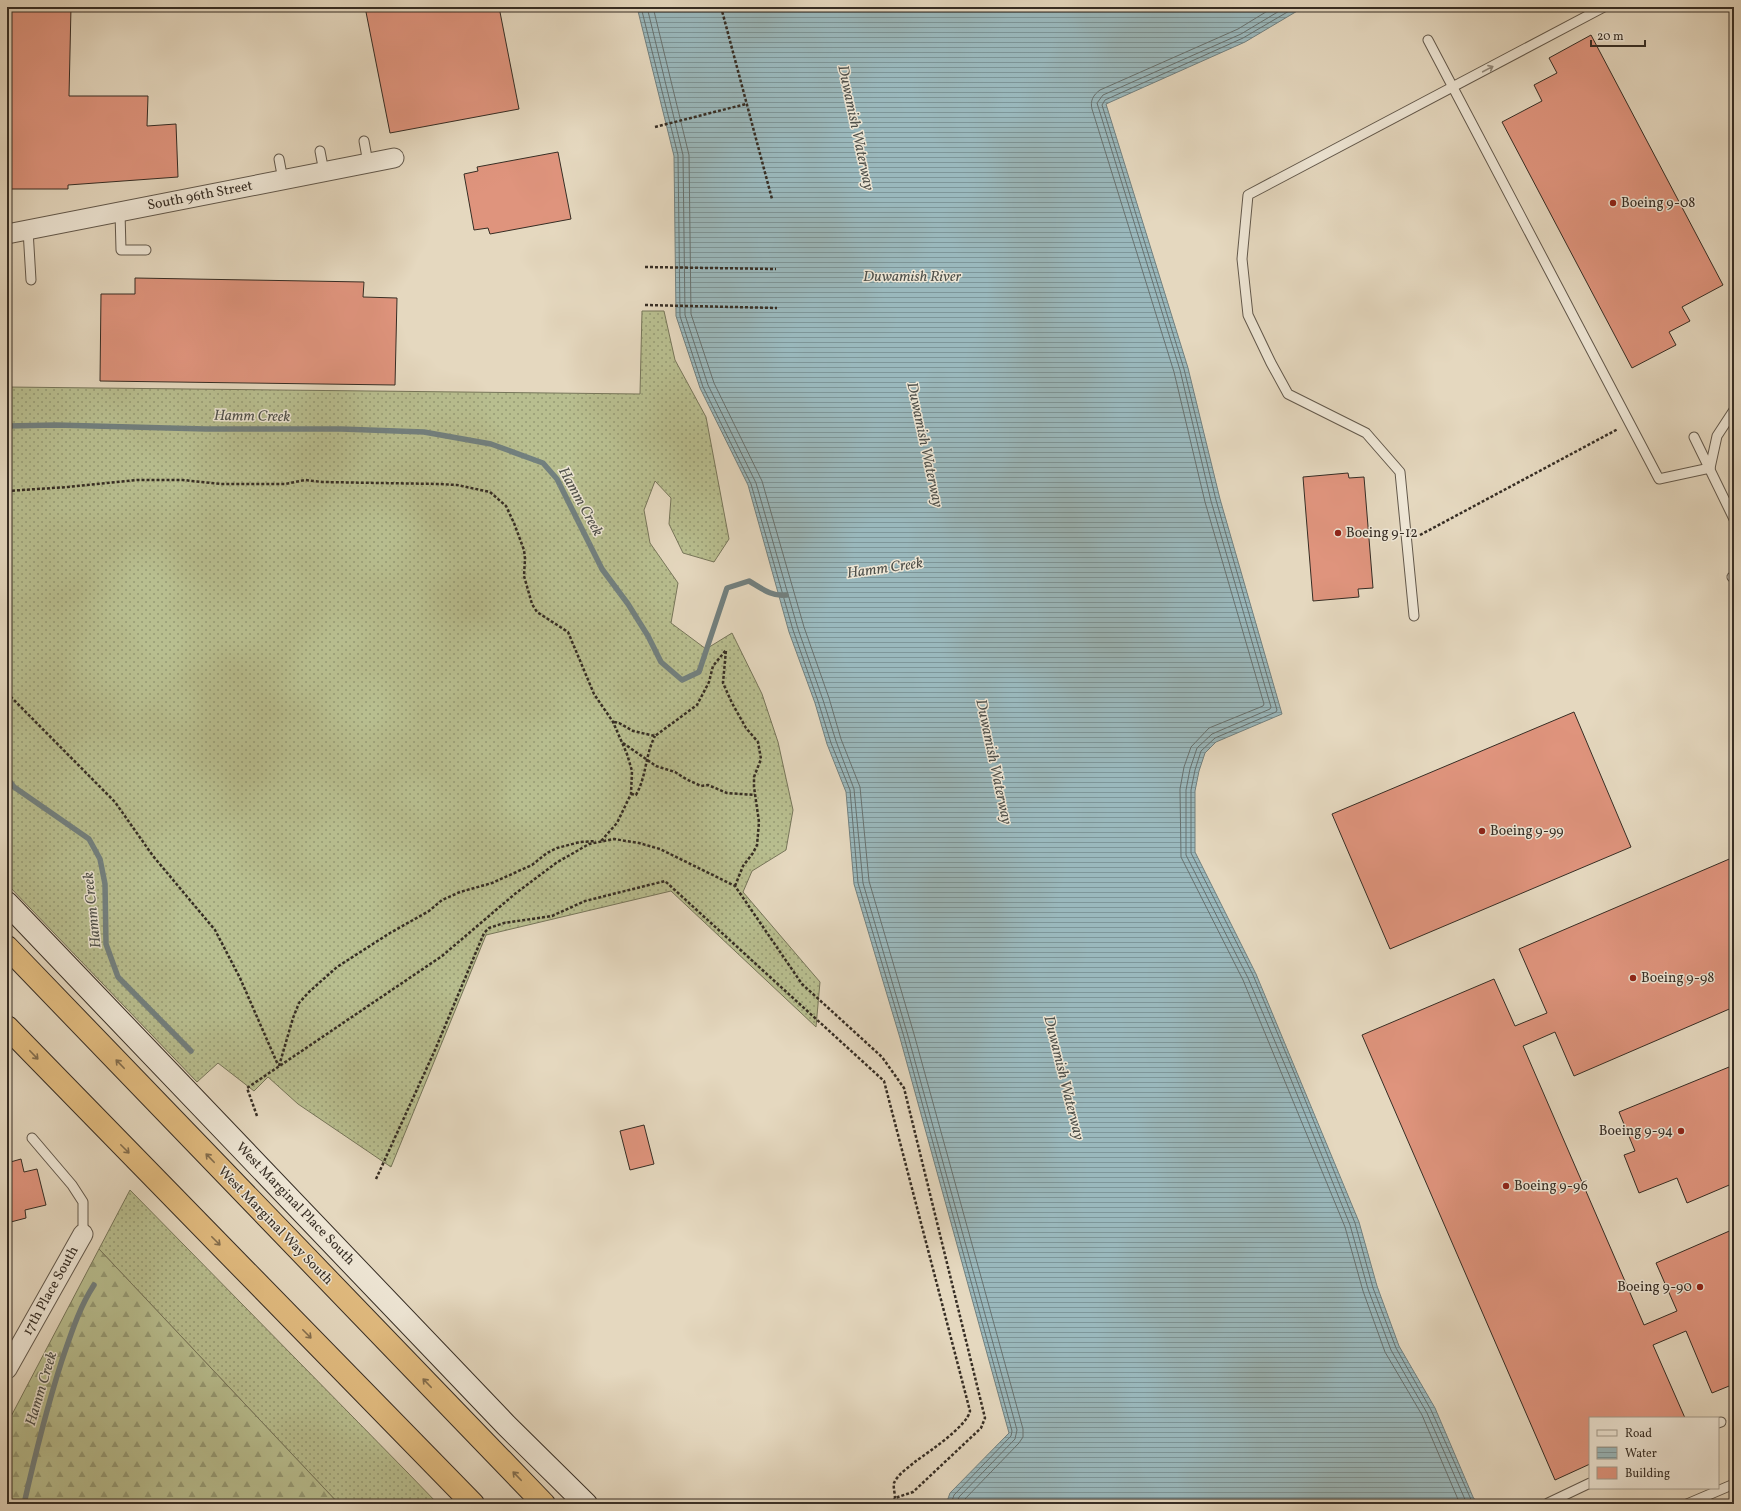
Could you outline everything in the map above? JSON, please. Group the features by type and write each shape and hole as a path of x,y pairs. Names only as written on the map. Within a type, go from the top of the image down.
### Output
{"highway":[{"name":"West Marginal Way South","path":"7,947 544,1504"},
{"path":"7,1027 473,1504"}],"street":[{"name":"South 96th Street","path":"7,234 394,158"},
{"name":"West Marginal Place South","path":"7,903 506,1424 586,1504"},
{"name":"17th Place South","path":"7,1369 84,1234"}],"lane":[{"path":"1414,616 1400,472 1366,433 1288,394 1248,315 1242,259 1248,195 1604,7"},
{"path":"1428,40 1659,479 1710,468"},
{"path":"364,141 368,163"},
{"path":"320,150 324,172"},
{"path":"279,159 283,180"},
{"path":"120,212 121,250 146,250"},
{"path":"28,230 31,280"},
{"path":"1710,468 1717,436 1734,410"},
{"path":"1694,437 1734,519"},
{"path":"32,1138 72,1185 84,1202 84,1234"},
{"path":"1548,1503 1589,1483"},
{"path":"1687,1504 1734,1484"}],"path":[{"path":"721,7 772,199"},
{"path":"655,127 746,104"},
{"path":"645,267 776,269"},
{"path":"645,305 778,308"},
{"path":"1407,542 1630,423"},
{"path":"7,491 81,486 137,480 183,480 221,484 285,484 305,480 322,482 439,484 490,492 506,506 514,523 524,550 524,576 532,604 537,612 568,632 594,694 613,722 622,742 632,771 631,794 617,823 602,841 578,850 556,863 516,893 442,956 247,1088 257,1116"},
{"path":"631,794 636,795 643,782 650,744 655,736 698,705 709,682 713,666 726,650 723,683 732,704 746,728 758,742 761,759 754,777 759,822 757,845 743,866 735,886"},
{"path":"7,693 115,802 153,856 215,930 240,978 278,1066"},
{"path":"613,722 619,722 633,731 655,736"},
{"path":"622,742 648,761 661,768 675,772 701,786 708,785 727,793 756,795"},
{"path":"278,1066 299,1003 320,982 351,957 430,910 442,900 492,883 526,868 557,848 580,842 624,840 660,849 710,872 735,886 802,984 882,1057 904,1088 985,1418 981,1428 914,1492 895,1498"},
{"path":"376,1179 429,1064 484,933 489,928 504,923 552,916 585,901 665,881 884,1081 970,1411 962,1425 896,1479 893,1484 895,1498 892,1504"},
{"path":"621,1501 624,1504"}],"green space":[{"path":"642,311 664,311 675,360 706,417 729,539 714,562 683,553 669,524 671,498 655,481 644,510 650,543 678,583 671,623 706,649 732,633 762,694 778,742 793,810 786,850 752,871 743,892 820,982 816,1027 671,891 486,935 391,1167 298,1104 268,1077 254,1091 218,1063 197,1082 7,884 7,387 640,394"},
{"path":"130,1190 438,1504 339,1504 99,1249"},
{"path":"99,1249 339,1504 7,1504 7,1424"}],"water":[{"name":"Duwamish River","path":"637,7 1304,7 1245,42 1106,104 1188,368 1220,499 1282,714 1216,742 1205,753 1199,771 1195,791 1195,852 1256,974 1359,1222 1377,1286 1399,1346 1435,1408 1473,1497 1478,1504 946,1504 950,1493 1009,1433 900,1038 854,884 846,792 827,744 815,703 789,632 748,485 700,388 676,316 674,156"}],"building":[{"path":"7,7 71,7 69,96 148,96 147,126 176,124 178,177 68,185 68,189 7,189"},
{"path":"365,7 499,7 519,109 390,133"},
{"name":"Boeing 9-08","path":"1591,35 1723,285 1682,307 1690,321 1669,332 1676,345 1632,368 1502,122 1542,101 1534,85 1557,73 1549,58"},
{"path":"558,152 571,219 490,234 488,228 474,230 464,174 478,171 477,167"},
{"path":"135,278 364,282 363,297 397,298 395,385 100,381 101,294 135,294"},
{"name":"Boeing 9-12","path":"1348,473 1349,478 1364,477 1373,588 1358,589 1359,597 1313,601 1303,477"},
{"name":"Boeing 9-99","path":"1574,712 1631,847 1390,949 1332,814"},
{"name":"Boeing 9-96","path":"1734,857 1734,1007 1574,1076 1555,1032 1523,1046 1644,1325 1677,1311 1656,1263 1734,1229 1734,1384 1712,1393 1686,1331 1653,1345 1685,1417 1589,1417 1589,1464 1555,1480 1362,1035 1494,979 1515,1026 1547,1013 1519,949"},
{"name":"Boeing 9-94","path":"1734,1065 1734,1183 1687,1203 1677,1178 1639,1193 1624,1155 1635,1151 1619,1112"},
{"path":"644,1125 654,1164 630,1170 620,1131"},
{"path":"21,1159 24,1172 37,1169 46,1205 25,1210 26,1218 7,1223 7,1163"}],"waterway":[{"name":"Hamm Creek","path":"7,426 56,425 206,429 341,429 424,432 491,444 543,463 557,479 602,569 628,604 648,636 661,662 682,680 699,672 727,588 749,581 776,595 786,595"},
{"name":"Hamm Creek","path":"7,778 14,787 89,839 100,859 105,884 106,944 118,977 191,1051"},
{"name":"Hamm Creek","path":"24,1504 32,1467 62,1360 80,1312 94,1285"}],"place":[{"name":"Boeing 9-08","path":"1613,203"},
{"name":"Boeing 9-12","path":"1338,533"},
{"name":"Boeing 9-99","path":"1482,831"},
{"name":"Boeing 9-98","path":"1633,978"},
{"name":"Boeing 9-94","path":"1681,1131"},
{"name":"Boeing 9-96","path":"1506,1186"},
{"name":"Boeing 9-90","path":"1700,1287"}],"water label":[{"name":"Duwamish Waterway","path":"855,128"},
{"name":"Duwamish Waterway","path":"924,445"},
{"name":"Duwamish Waterway","path":"993,762"},
{"name":"Duwamish Waterway","path":"1063,1078"}]}
